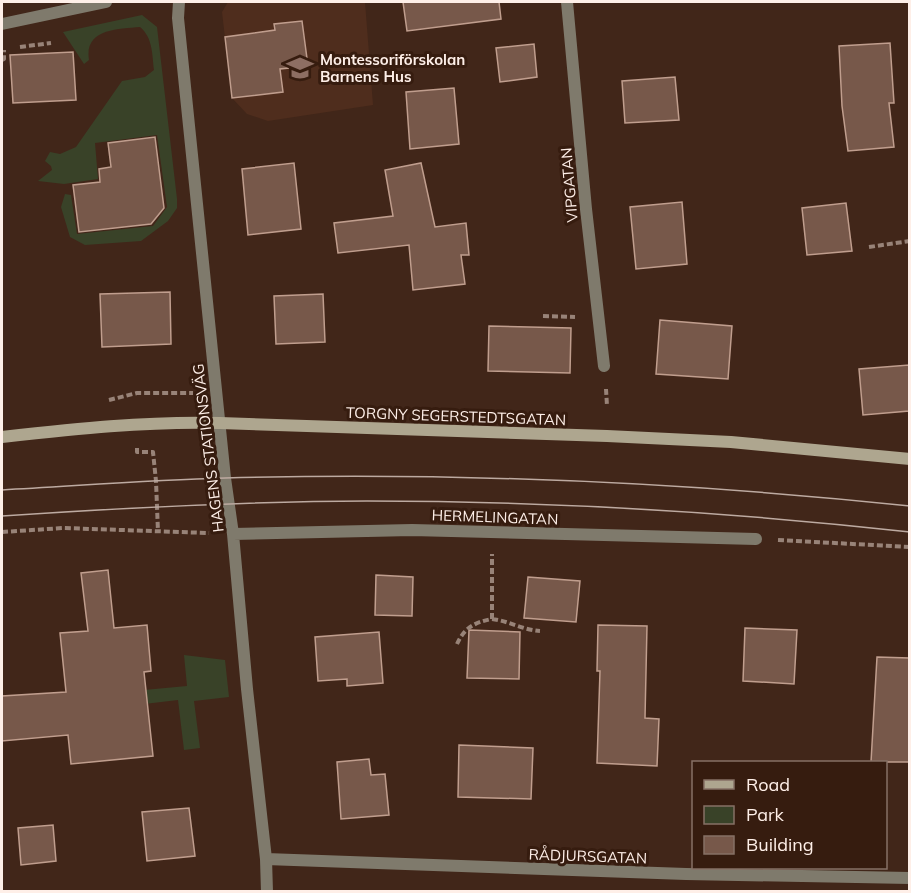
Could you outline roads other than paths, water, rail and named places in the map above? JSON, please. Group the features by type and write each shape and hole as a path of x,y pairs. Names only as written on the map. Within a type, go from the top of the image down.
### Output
{"street":[{"path":"2,24 106,2"},
{"name":"HAGENS STATIONSVÄG","path":"179,2 180,42 233,534 266,859 267,891"},
{"name":"VIPGATAN","path":"567,2 604,366"},
{"name":"TORGNY SEGERSTEDTSGATAN","path":"2,437 105,425 220,423 709,441 909,459"},
{"name":"HERMELINGATAN","path":"233,534 412,530 756,539"},
{"name":"RÅDJURSGATAN","path":"266,859 686,874 909,879"}],"tram line":[{"path":"2,490 225,478 397,476 653,485 910,506"},
{"path":"2,516 321,501 503,503 707,513 910,532"}],"place":[{"name":"Montessoriförskolan Barnens Hus","path":"300,68"}]}
